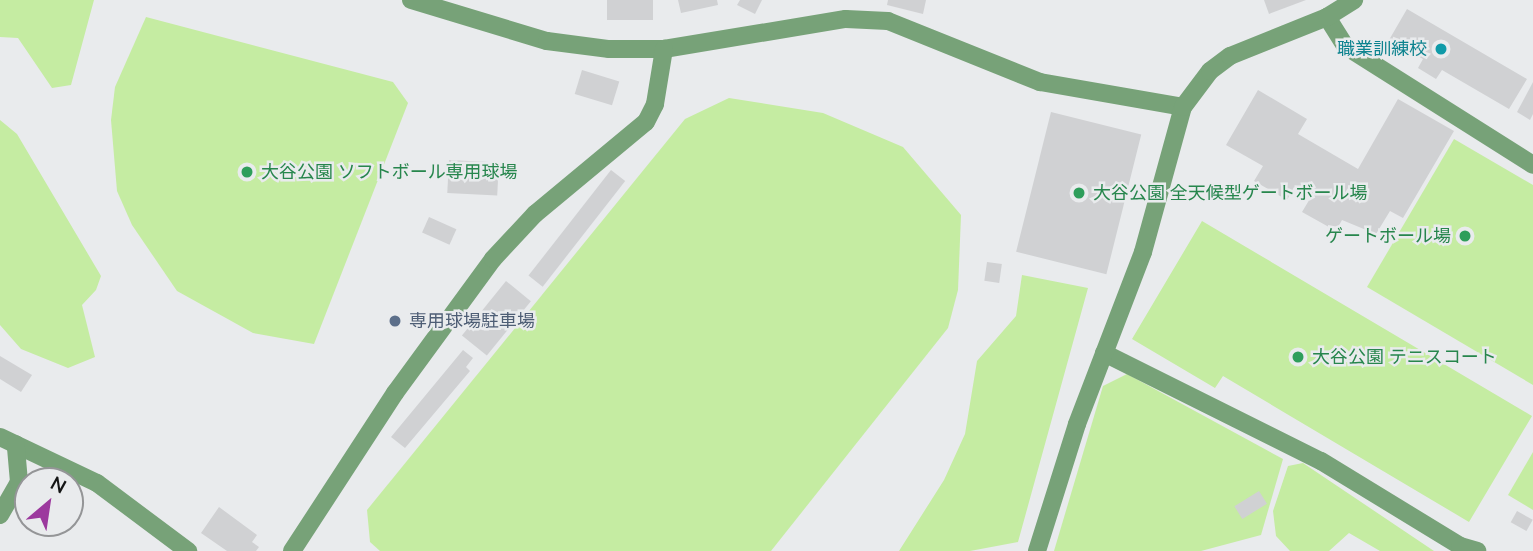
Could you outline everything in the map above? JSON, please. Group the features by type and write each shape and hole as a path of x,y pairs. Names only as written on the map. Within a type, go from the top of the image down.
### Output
{"street":[{"path":"411,0 547,41 664,49 846,19 888,21 1040,82 1183,107"},
{"path":"1037,551 1104,354 1143,252 1183,107 1210,71 1230,55 1327,17 1354,0"},
{"path":"1327,17 1345,46 1533,165"},
{"path":"292,551 395,393 494,259 535,214 646,122 655,104 664,49"},
{"path":"1104,354 1321,461 1460,546 1477,551"},
{"path":"0,515 19,482 8,440"},
{"path":"8,440 97,483 188,551"}],"green space":[{"path":"0,0 94,0 71,85 52,88 18,38 0,37"},
{"name":"大谷公園 ソフトボール専用球場","path":"146,17 393,82 408,103 314,344 253,333 177,291 132,225 117,191 111,120 115,87"},
{"path":"729,98 823,113 903,147 961,215 958,290 948,328 771,551 380,551 370,542 367,510 685,119"},
{"path":"0,120 17,134 101,276 96,290 82,305 95,357 68,368 21,349 0,325"},
{"name":"ゲートボール場","path":"1454,139 1533,185 1533,385 1367,287"},
{"name":"大谷公園 テニスコート","path":"1202,221 1532,416 1469,522 1223,376 1215,388 1132,339"},
{"path":"1022,275 1088,288 1018,542 970,551 899,551 944,480 965,434 977,361 1016,316"},
{"path":"1127,374 1283,459 1261,535 1201,551 1054,551 1103,386"},
{"path":"1533,452 1533,510 1508,495"},
{"path":"1303,463 1434,551 1380,551 1349,533 1329,551 1290,551 1276,536 1273,511 1288,466"}],"building":[{"path":"607,0 653,0 653,20 607,20"},
{"path":"678,0 717,0 718,5 681,13"},
{"path":"740,0 762,0 755,14 737,5"},
{"path":"888,0 926,0 923,14 887,5"},
{"path":"1264,0 1306,0 1269,14"},
{"name":"職業訓練校","path":"1407,9 1527,79 1509,109 1442,70 1436,79 1418,68 1423,59 1389,40"},
{"path":"582,70 619,81 612,105 575,94"},
{"path":"1533,82 1533,114 1530,120 1517,112"},
{"path":"1258,90 1307,119 1298,134 1358,169 1398,99 1454,131 1403,218 1390,211 1376,234 1342,220 1336,231 1302,212 1311,197 1294,187 1287,200 1254,181 1263,166 1226,145"},
{"name":"大谷公園 全天候型ゲートボール場","path":"1051,112 1141,134 1106,274 1016,252"},
{"path":"449,160 499,163 497,196 447,193"},
{"path":"611,170 625,181 543,287 529,276"},
{"path":"429,217 456,229 449,245 422,233"},
{"path":"987,262 1002,264 999,283 984,281"},
{"path":"506,281 531,301 487,356 462,335"},
{"path":"463,350 473,358 466,367 470,371 405,448 391,437"},
{"path":"0,356 32,375 21,392 0,379"},
{"path":"1259,491 1267,504 1242,519 1234,506"},
{"path":"219,507 257,535 252,542 259,547 256,551 227,551 201,533"},
{"path":"1517,511 1533,520 1526,531 1511,522"}],"place":[{"name":"職業訓練校","path":"1441,49"},
{"name":"大谷公園 ソフトボール専用球場","path":"247,172"},
{"name":"大谷公園 全天候型ゲートボール場","path":"1079,193"},
{"name":"ゲートボール場","path":"1465,236"},
{"name":"専用球場駐車場","path":"395,321"},
{"name":"大谷公園 テニスコート","path":"1298,357"}]}
